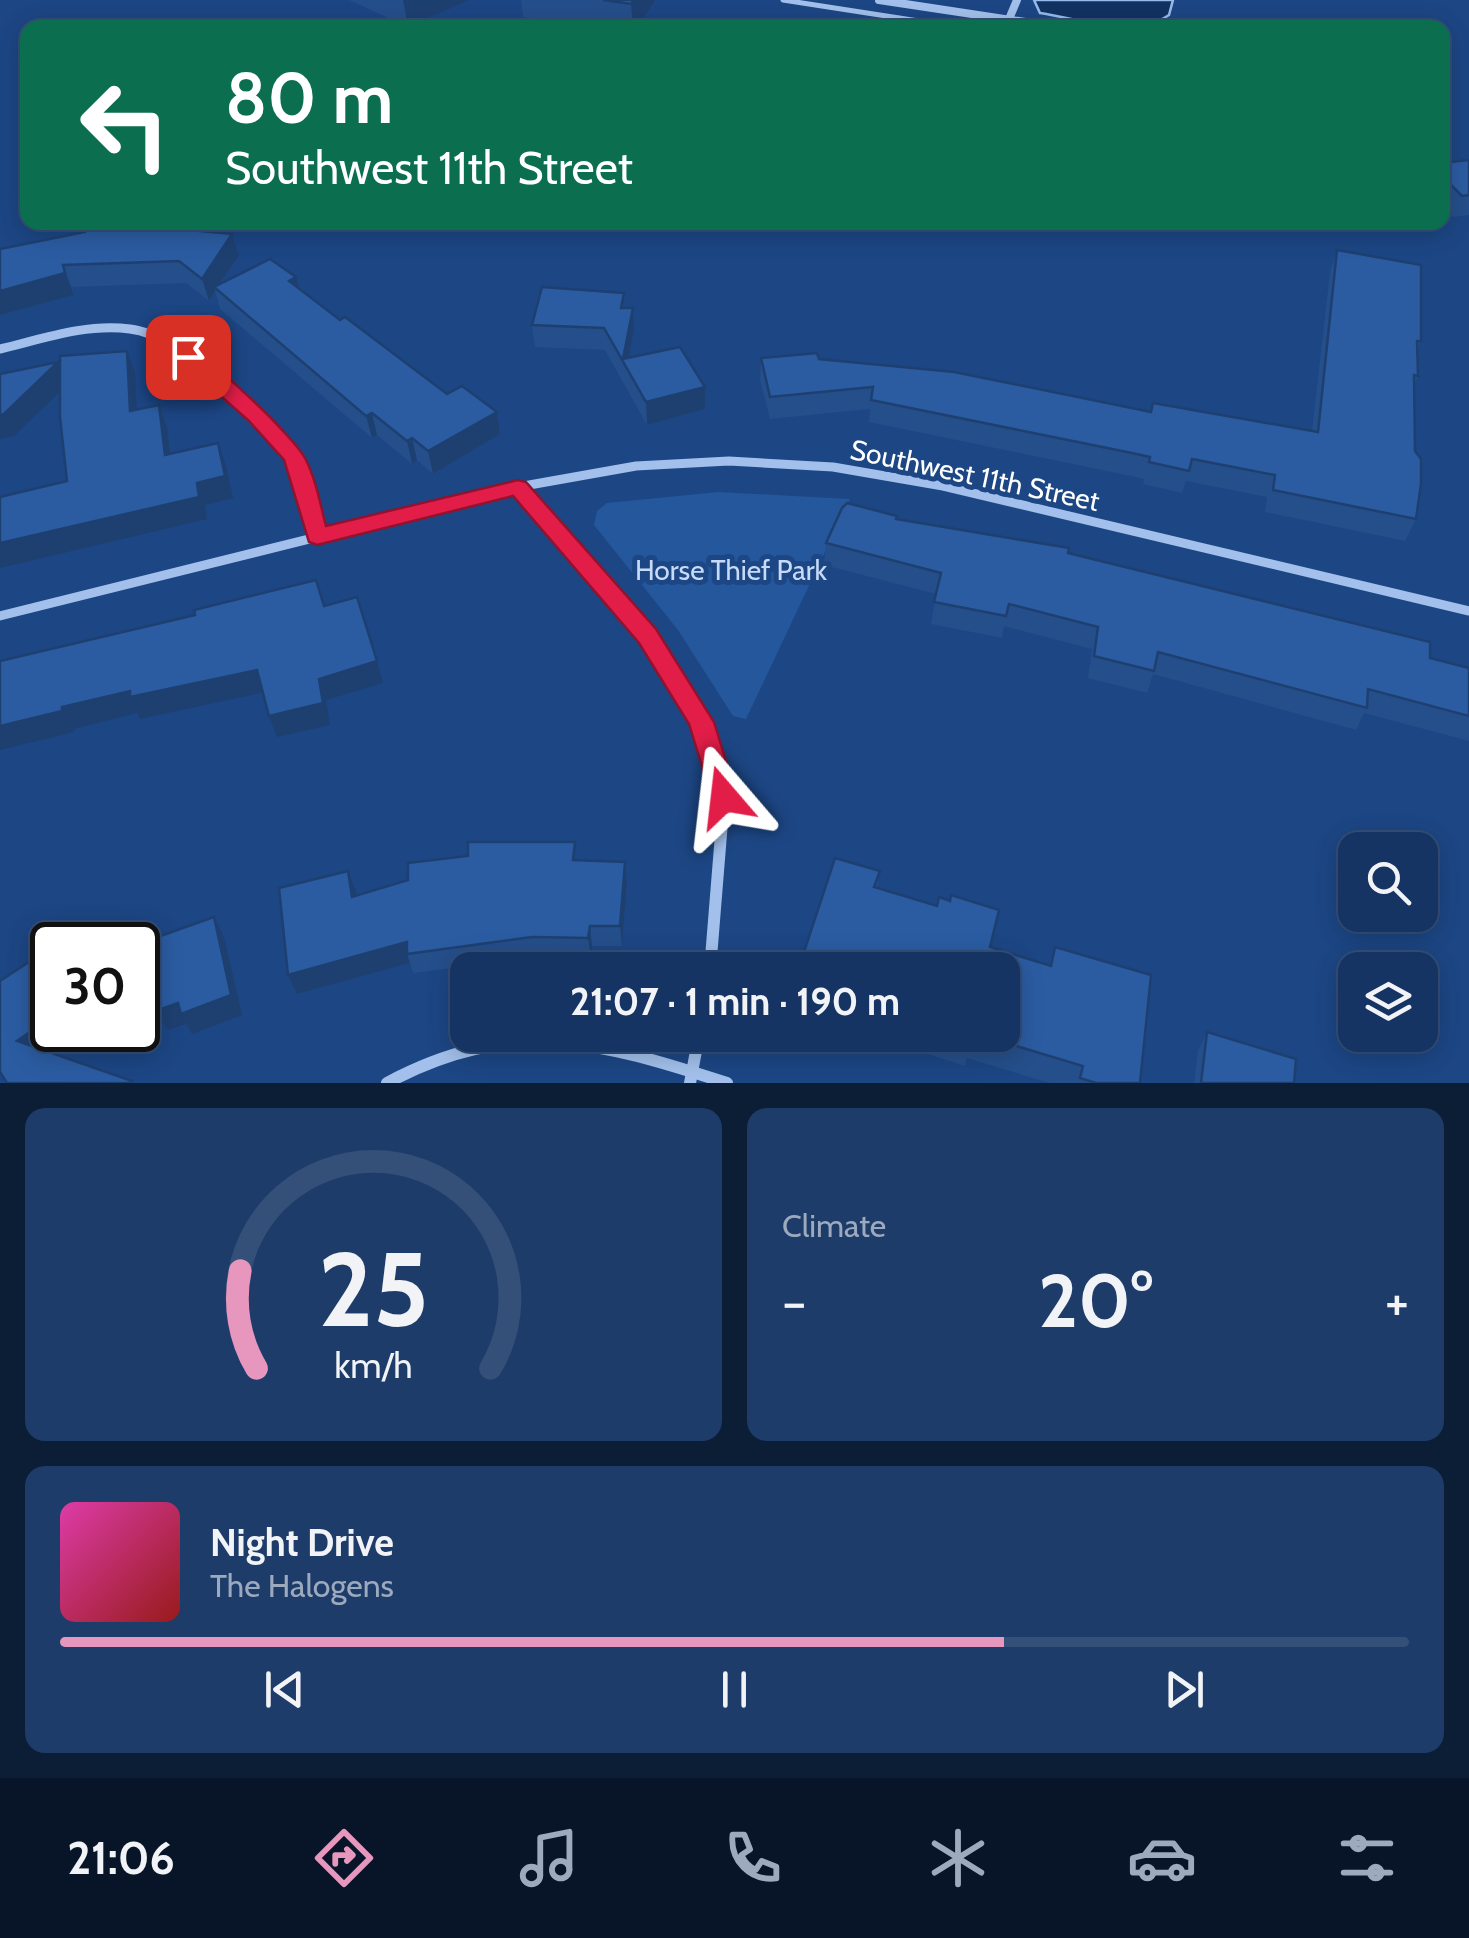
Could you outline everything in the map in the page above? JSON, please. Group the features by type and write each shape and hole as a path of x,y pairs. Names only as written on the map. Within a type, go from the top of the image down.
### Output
{"street":[{"path":"879,0 1016,20"},
{"path":"1010,19 1018,0"},
{"path":"0,349 96,328 132,328 162,337 214,376 278,437 305,482 317,536"},
{"name":"Southwest 11th Street","path":"0,616 518,487 605,470 678,463 778,464 869,472 943,486 1469,611"},
{"path":"518,487 648,636 701,722 724,797 711,952"},
{"path":"387,1083 416,1065 498,1046 571,1041 692,1078 727,1083"},
{"path":"692,1078 697,1052"}],"lane":[{"path":"783,0 912,20"}],"green space":[{"name":"Horse Thief Park","path":"718,492 850,499 746,719 733,716 678,630 594,525 597,511 607,503"}],"shaded area":[{"path":"1034,0 1173,0 1169,15 1159,20 1074,20 1040,13"}],"building":[{"path":"1469,160 1469,195 1462,196 1450,184 1450,162"},
{"path":"189,230 232,234 202,279 179,261 63,265 65,273 0,291 0,249 85,232"},
{"path":"1337,250 1421,265 1421,341 1417,341 1418,376 1414,375 1415,451 1421,459 1416,519 1273,490 1275,475 1192,459 1189,471 1149,462 1150,457 871,400 873,387 770,397 761,358 817,353 819,359 954,372 1151,412 1153,403 1318,432"},
{"path":"270,259 296,277 289,281 340,320 345,317 447,394 462,386 497,412 428,451 412,438 407,441 372,413 366,416 214,287"},
{"path":"542,287 624,293 621,308 633,308 623,359 680,347 705,387 646,402 604,328 532,325"},
{"path":"127,351 130,411 159,405 165,455 218,443 225,476 197,483 199,497 0,543 0,497 67,481 60,417 60,356"},
{"path":"58,362 4,414 0,415 0,374"},
{"path":"847,503 897,516 896,519 1069,548 1068,553 1430,642 1430,658 1469,668 1469,716 1368,689 1367,708 1158,652 1154,671 1094,656 1098,627 1009,604 1006,616 934,602 941,573 826,543"},
{"path":"316,580 324,606 357,597 377,661 319,679 323,703 269,716 257,670 130,697 130,691 0,726 0,661 195,615 194,610"},
{"path":"468,842 575,842 573,860 625,862 620,926 590,926 588,938 532,937 407,954 407,942 288,975 279,888 348,871 352,897 408,880 408,863 468,856"},
{"path":"835,858 880,871 874,887 937,906 939,897 950,901 951,895 999,910 990,947 1006,952 804,952"},
{"path":"214,917 231,995 181,1014 178,1003 160,1010 160,936"},
{"path":"1055,947 1151,975 1140,1083 1096,1083 1080,1078 1083,1066 1020,1047 1020,956 1051,966"},
{"path":"30,961 30,1032 17,1041 30,1046 30,1052 49,1052 132,1081 7,1083 0,1072 0,981"},
{"path":"1207,1032 1296,1059 1294,1083 1201,1083"}],"route":[{"path":"188,357 257,416 294,457 305,482 317,536 518,487 648,636 701,722 724,797"}]}
